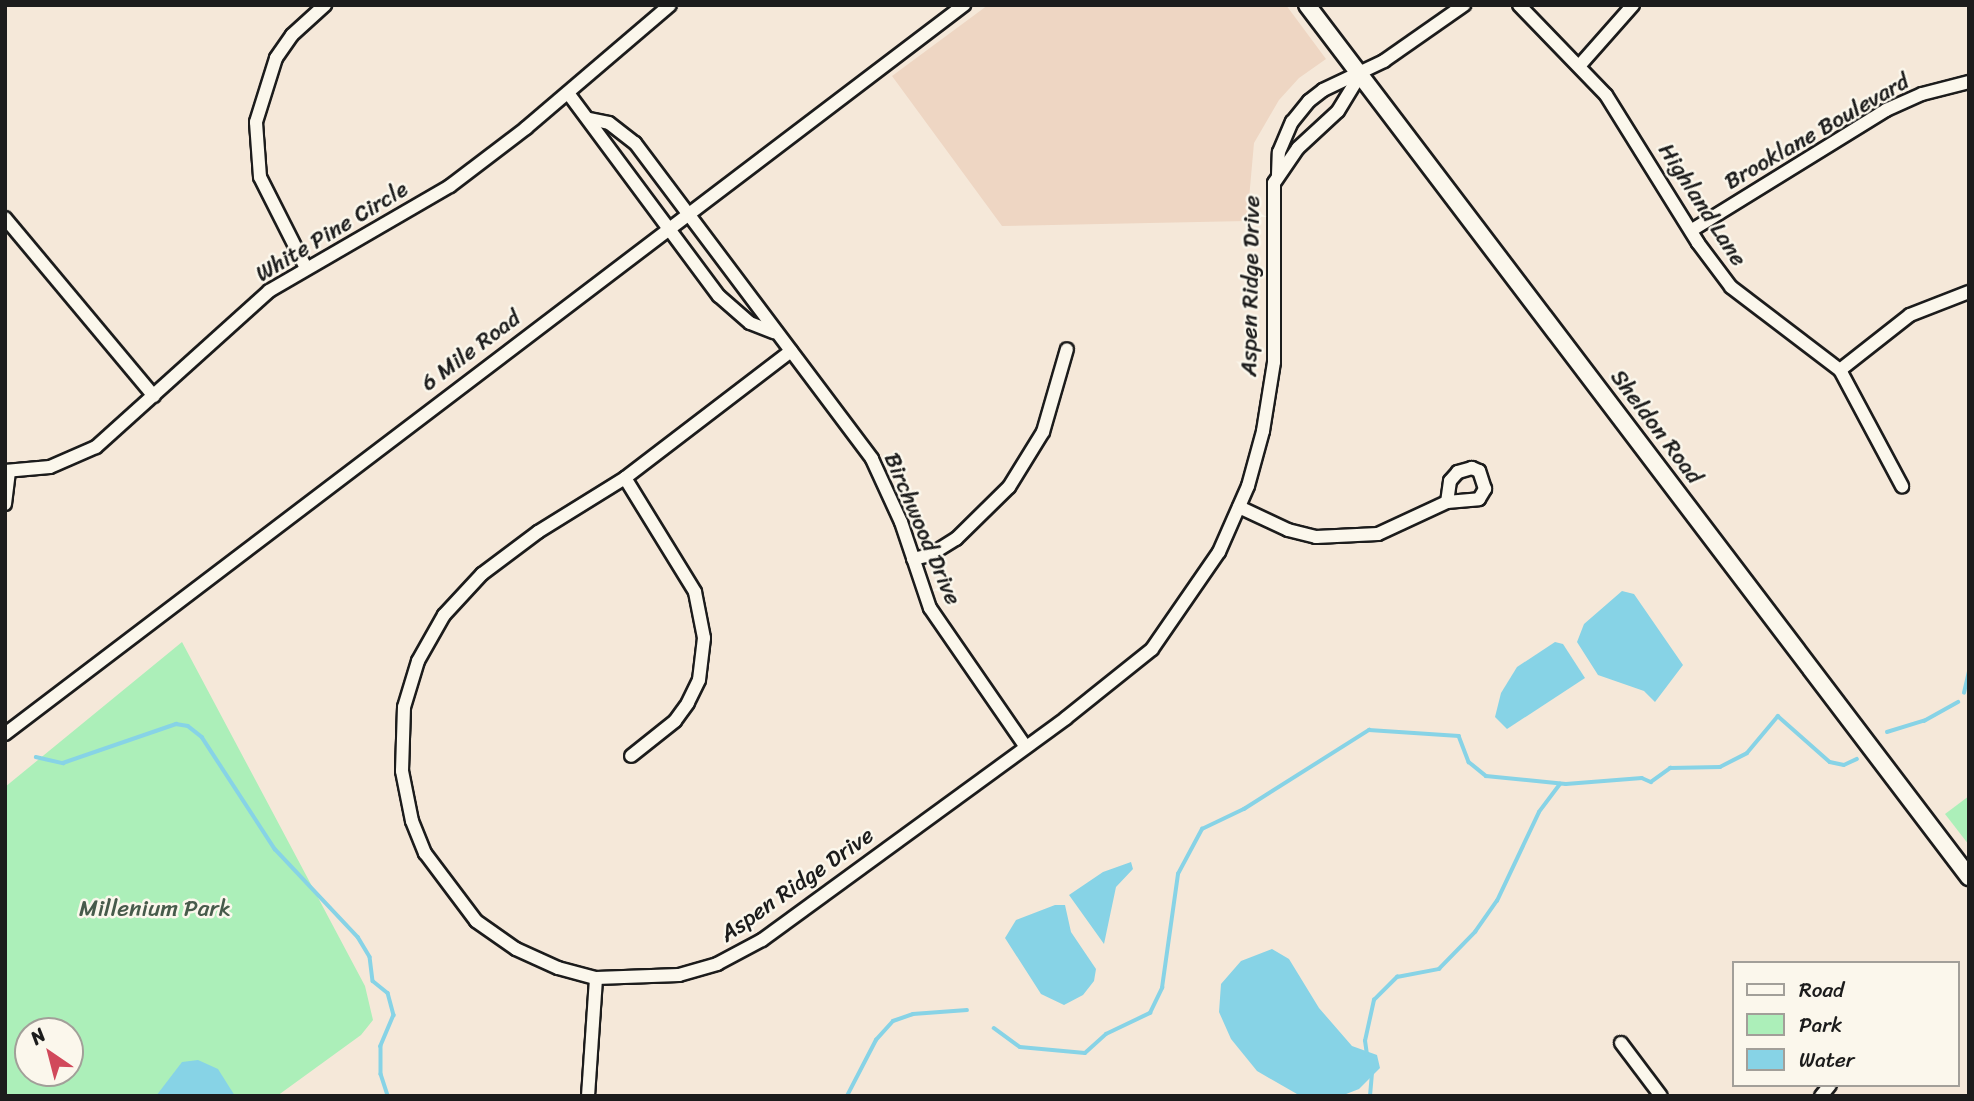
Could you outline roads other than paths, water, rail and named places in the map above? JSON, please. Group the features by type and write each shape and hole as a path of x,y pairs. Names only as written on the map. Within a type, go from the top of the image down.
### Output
{"main road":[{"name":"Sheldon Road","path":"1307,5 1969,877"}],"street":[{"path":"306,268 260,177 256,122 276,58 292,35 325,5"},
{"name":"White Pine Circle","path":"5,505 7,471 50,467 78,457 112,435 269,291 450,186 568,93 670,5"},
{"name":"6 Mile Road","path":"5,734 964,5"},
{"path":"1360,75 1464,5"},
{"name":"Highland Lane","path":"1519,5 1580,65 1606,95 1731,287 1840,370 1902,486"},
{"path":"1580,65 1633,5"},
{"name":"Aspen Ridge Drive","path":"1278,175 1305,140 1338,111 1360,75"},
{"name":"Aspen Ridge Drive","path":"791,351 625,478 538,532 482,574 457,599 418,662 401,730 402,771 412,821 425,853 463,907 516,949 558,968 596,978 679,975 717,964 751,946 1026,747 1152,649 1219,552 1239,507 1263,430 1275,362 1272,215 1279,152 1292,122 1323,90 1360,75"},
{"name":"Brooklane Boulevard","path":"1692,230 1886,110 1922,94 1969,82"},
{"name":"Birchwood Drive","path":"568,93 590,119 596,134 719,296 750,323 774,332"},
{"path":"590,119 609,123 635,143 689,213"},
{"name":"Birchwood Drive","path":"689,213 762,309 774,332 872,459 901,522 912,559 943,630 1026,747"},
{"path":"5,218 154,396"},
{"path":"1840,370 1910,315 1969,292"},
{"path":"912,559 930,555 956,539 1009,487 1043,432 1067,349"},
{"path":"625,478 695,592 704,638 699,680 688,703 675,721 631,756"},
{"path":"1239,507 1288,530 1348,537 1378,534 1447,502"},
{"path":"588,1096 596,978"},
{"path":"1621,1043 1661,1096"}],"water":[{"path":"1622,591 1634,594 1683,665 1655,702 1644,691 1598,675 1577,642 1584,624"},
{"path":"1555,642 1563,644 1585,678 1507,729 1495,717 1501,693 1517,667"},
{"path":"1131,862 1133,869 1116,887 1104,944 1069,895 1103,872"},
{"path":"1055,905 1065,905 1071,932 1096,969 1094,981 1083,995 1064,1005 1041,994 1005,938 1016,920"},
{"path":"1272,949 1289,959 1319,1008 1352,1046 1377,1055 1380,1068 1359,1089 1341,1096 1297,1094 1257,1071 1231,1039 1219,1012 1221,984 1241,961"},
{"path":"198,1060 218,1069 235,1096 156,1096 182,1062"}],"waterway":[{"path":"1964,693 1969,672"},
{"path":"1887,732 1924,721 1958,702"},
{"path":"994,1028 1020,1047 1085,1053 1106,1034 1150,1013 1162,988 1178,874 1202,829 1244,809 1369,730 1459,736 1469,762 1486,776 1566,784 1642,778 1651,782 1670,768 1720,767 1747,753 1778,716 1830,762 1844,765 1857,759"},
{"path":"36,757 63,763 176,724 188,726 202,737 275,849 358,937 370,957 373,981 388,993 394,1015 381,1046 381,1074 388,1096"},
{"path":"1367,1055 1365,1041 1374,1000 1397,977 1439,969 1475,932 1497,901 1539,812 1560,784"},
{"path":"847,1096 876,1040 893,1021 913,1014 967,1010"},
{"path":"1370,1096 1372,1072"}],"park label":[{"name":"Millenium Park","path":"155,909"}]}
